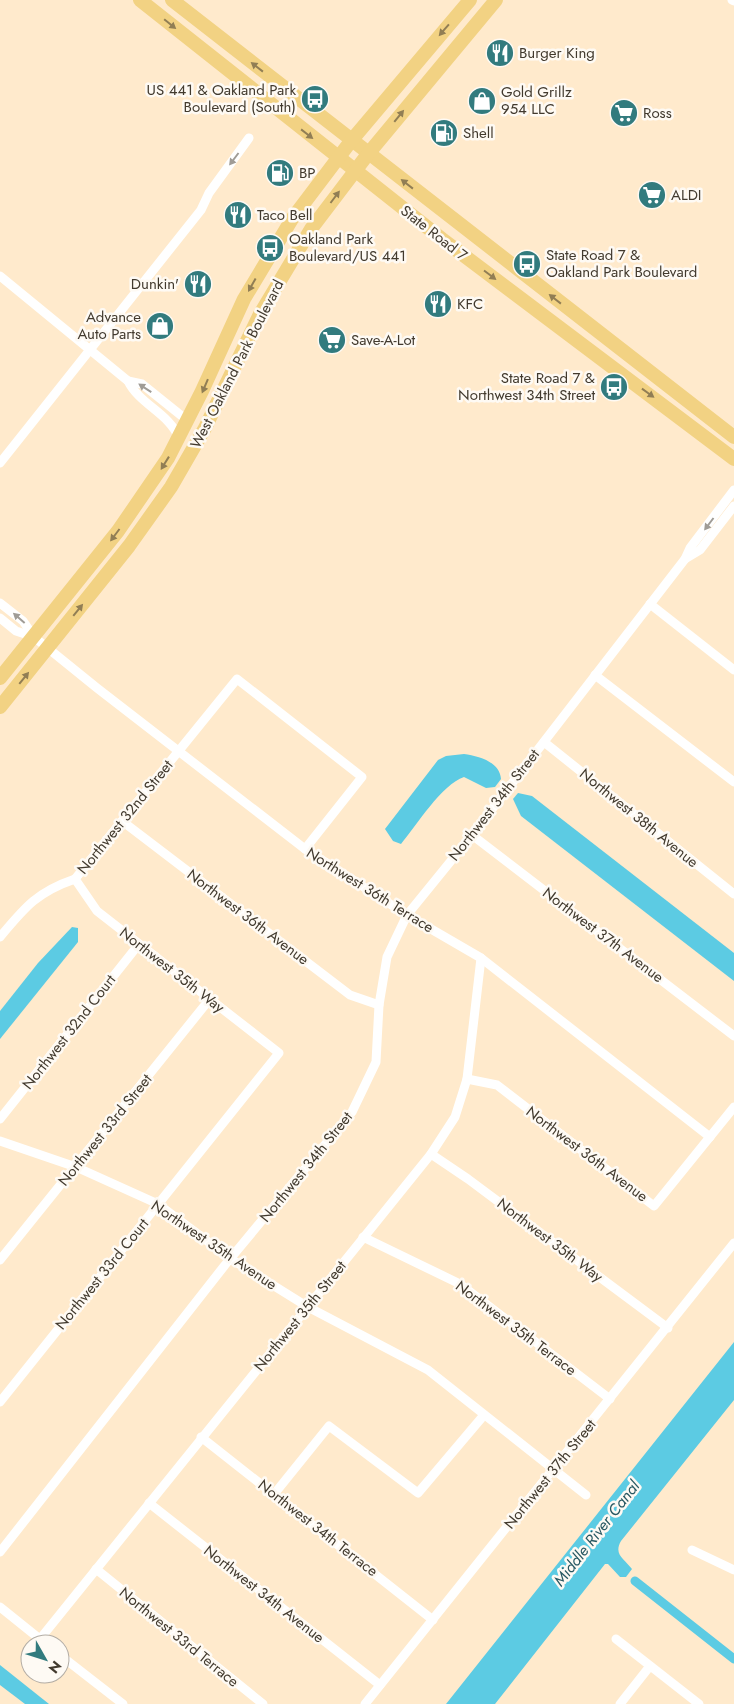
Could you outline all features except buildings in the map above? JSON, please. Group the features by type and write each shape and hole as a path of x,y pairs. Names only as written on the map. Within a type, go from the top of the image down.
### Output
{"main road":[{"name":"State Road 7","path":"140,0 355,171 734,459"},
{"name":"State Road 7","path":"172,0 734,437"},
{"name":"West Oakland Park Boulevard","path":"0,678 118,531 154,480 188,421 232,324 258,274 292,219 337,157 470,0"},
{"name":"West Oakland Park Boulevard","path":"0,707 140,533 193,450 255,322 311,229 368,154 496,0"},
{"path":"553,323 559,318 572,321 620,358 639,365"},
{"path":"188,421 193,450"}],"street":[{"path":"0,462 201,210 218,180 249,138"},
{"path":"0,276 128,381 134,394 170,422 179,438"},
{"path":"128,381 142,384 188,421"},
{"name":"Northwest 34th Street","path":"0,1552 231,1259 352,1112 376,1062 379,1004 387,957 407,915 472,835 685,559 690,548 734,490"},
{"name":"Northwest 34th Street","path":"685,559 700,550 734,506"},
{"name":"Northwest 36th Terrace","path":"0,603 24,621 34,637"},
{"path":"650,604 734,670"},
{"name":"Northwest 36th Terrace","path":"0,618 16,630 34,637 305,849 407,915 482,958 710,1137"},
{"path":"595,675 734,782"},
{"name":"Northwest 32nd Street","path":"0,937 27,904 51,887 75,879 237,679 362,777 305,849"},
{"name":"Northwest 38th Avenue","path":"544,742 734,894"},
{"name":"Northwest 36th Avenue","path":"122,821 350,994 379,1004"},
{"name":"Northwest 37th Avenue","path":"472,835 734,1036"},
{"name":"Northwest 35th Way","path":"75,879 97,911 279,1053"},
{"name":"Northwest 32nd Court","path":"0,1119 139,944"},
{"name":"Northwest 35th Street","path":"49,1634 96,1569 148,1503 431,1154 455,1117 467,1079 482,958"},
{"name":"Northwest 33rd Street","path":"0,1260 209,1000"},
{"name":"Northwest 33rd Court","path":"0,1402 279,1053"},
{"name":"Northwest 36th Avenue","path":"467,1079 497,1085 654,1206 710,1137"},
{"path":"710,1137 734,1107"},
{"name":"Northwest 35th Avenue","path":"0,1141 76,1167 158,1204 231,1259 308,1307 428,1370 586,1495"},
{"name":"Northwest 35th Way","path":"431,1154 468,1179 668,1328"},
{"name":"Northwest 35th Terrace","path":"363,1237 460,1284 610,1399"},
{"name":"Northwest 37th Street","path":"365,1704 668,1328 734,1243"},
{"path":"275,1493 329,1426 418,1493 484,1414"},
{"name":"Northwest 34th Terrace","path":"201,1437 275,1493 433,1620"},
{"name":"Northwest 34th Avenue","path":"148,1503 380,1685"},
{"path":"692,1550 733,1568"},
{"name":"Northwest 33rd Terrace","path":"96,1569 263,1704"},
{"path":"0,1607 33,1634"},
{"path":"616,1639 699,1704"},
{"path":"70,1663 123,1704"},
{"path":"620,1704 650,1666"}],"water":[{"path":"464,754 482,758 497,768 501,779 495,787 486,788 464,777 456,781 430,806 401,844 393,841 385,829 438,760 446,756"},
{"path":"518,793 532,796 734,953 734,981 521,816 513,799"},
{"path":"72,927 78,928 78,942 0,1039 0,1011 38,963"},
{"name":"Middle River Canal","path":"734,1342 734,1400 621,1541 619,1553 632,1569 626,1577 620,1577 608,1564 605,1564 495,1704 446,1704"},
{"path":"0,1665 20,1681 20,1684 24,1684 49,1704 25,1704 0,1685"}],"waterway":[{"path":"635,1581 734,1659"}],"place":[{"name":"Burger King","path":"500,53"},
{"name":"US 441 & Oakland Park Boulevard (South)","path":"315,99"},
{"name":"Gold Grillz 954 LLC","path":"482,101"},
{"name":"Ross","path":"624,113"},
{"name":"Shell","path":"444,133"},
{"name":"BP","path":"280,173"},
{"name":"ALDI","path":"652,195"},
{"name":"Taco Bell","path":"238,215"},
{"name":"Oakland Park Boulevard/US 441","path":"270,248"},
{"name":"State Road 7 & Oakland Park Boulevard","path":"527,264"},
{"name":"Dunkin'","path":"198,284"},
{"name":"KFC","path":"438,304"},
{"name":"Advance Auto Parts","path":"160,326"},
{"name":"Save-A-Lot","path":"332,340"},
{"name":"State Road 7 & Northwest 34th Street","path":"614,387"}]}
